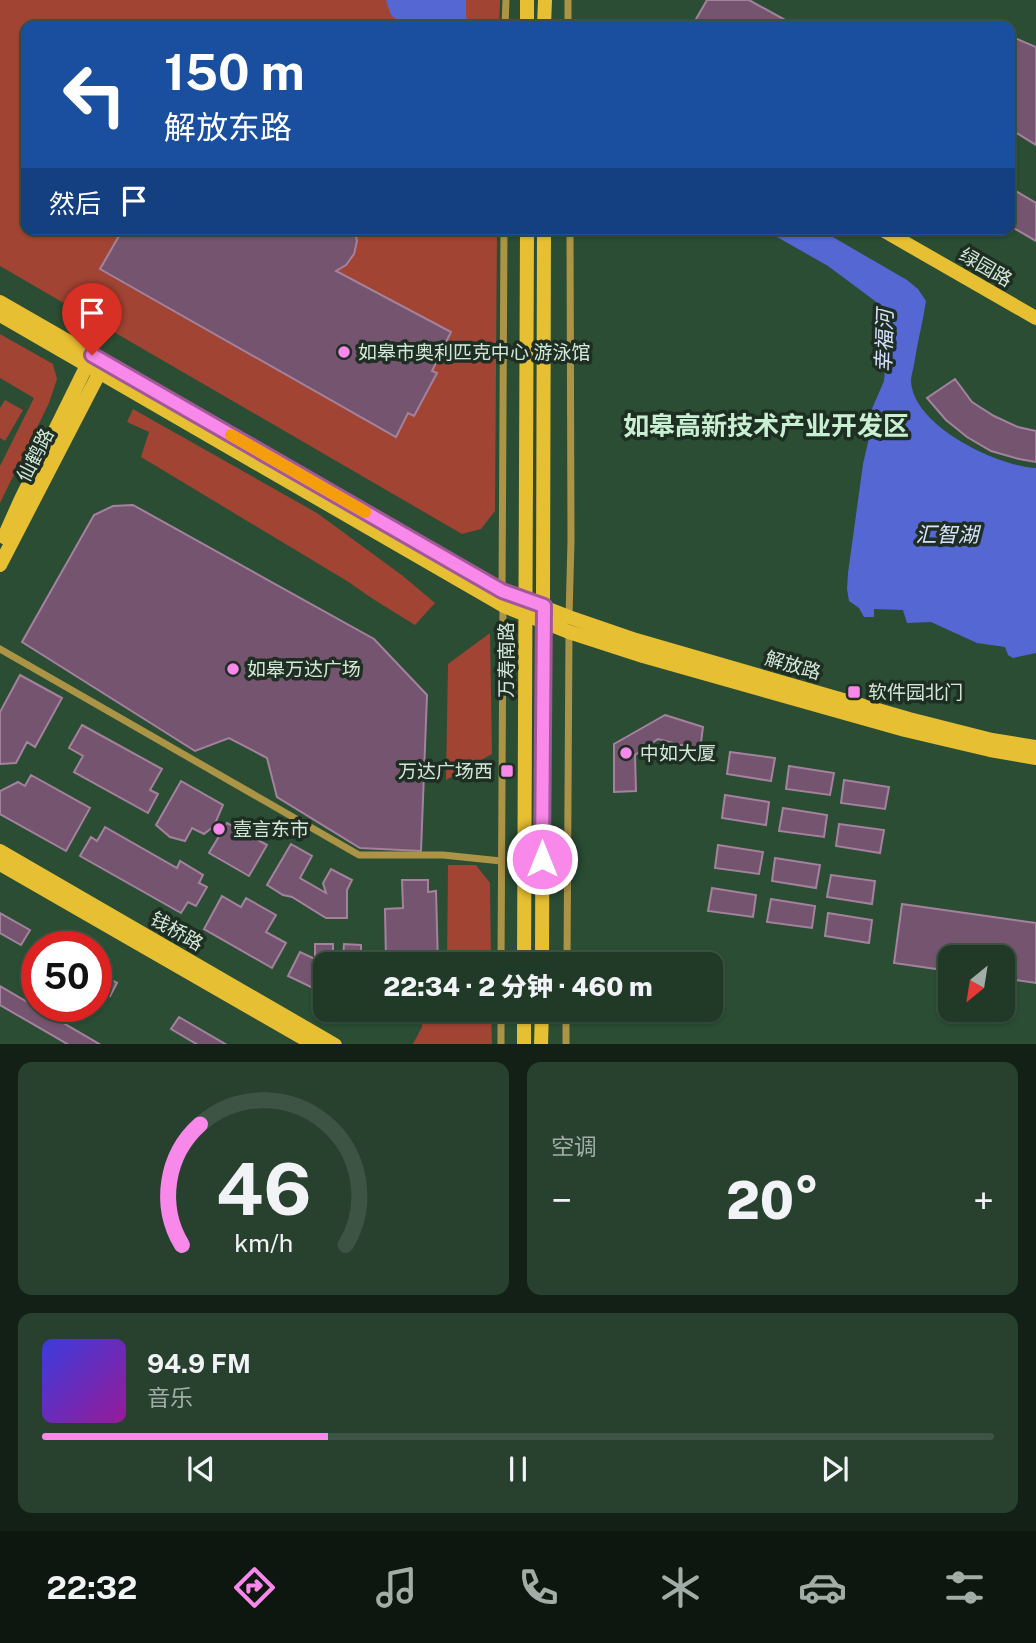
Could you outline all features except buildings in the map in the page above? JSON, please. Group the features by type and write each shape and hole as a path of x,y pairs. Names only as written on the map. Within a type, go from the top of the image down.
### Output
{"street":[{"path":"505,21 506,0"},
{"path":"527,0 527,21"},
{"path":"544,21 545,0"},
{"path":"568,0 568,21"},
{"path":"501,952 504,235"},
{"name":"万寿南路","path":"524,952 527,235"},
{"name":"万寿南路","path":"542,952 544,235"},
{"path":"566,952 571,541 570,235"},
{"name":"绿园路","path":"891,235 1036,318"},
{"path":"0,302 96,364 504,606 525,607"},
{"path":"0,315 96,364 502,591 525,607"},
{"name":"仙鹤路","path":"0,545 21,499 96,364"},
{"name":"仙鹤路","path":"0,565 96,364"},
{"name":"解放路","path":"525,607 544,606 569,624 643,656 905,730 1036,758"},
{"name":"解放路","path":"525,607 544,623 569,624 636,640 909,719 992,740 1036,747"},
{"path":"0,649 359,855 443,855 501,861"},
{"name":"钱桥路","path":"0,851 333,1044"},
{"name":"钱桥路","path":"0,864 313,1044"},
{"path":"501,1022 501,1044"},
{"path":"524,1022 524,1044"},
{"path":"541,1044 542,1022"},
{"path":"566,1022 566,1044"}],"shaded area":[{"path":"0,0 500,0 499,21 21,21 21,235 497,235 495,511 481,529 462,534 0,266"},
{"path":"0,334 53,364 57,379 49,403 0,503 0,466 34,398 0,378"},
{"path":"5,400 23,410 5,441 0,438 0,408"},
{"path":"133,409 317,513 435,603 415,625 141,457 149,432 127,422"},
{"path":"490,633 492,754 446,780 448,664"},
{"path":"448,865 476,865 490,883 491,952 447,952"},
{"path":"422,1022 491,1022 492,1044 413,1044"}],"water":[{"path":"386,0 466,0 466,17 469,21 398,21 391,15"},
{"name":"汇智湖","path":"774,235 829,235 918,289 926,301 911,379 915,398 941,428 960,441 1000,460 1036,468 1036,653 1013,658 1008,655 1005,647 977,643 931,622 907,623 903,610 874,609 874,617 864,617 859,608 849,601 848,573 863,464 870,434 871,411 884,381 891,354 890,324 887,314 875,301 828,266"}],"slow traffic":[{"path":"231,435 365,512"}],"place":[{"name":"如皋市奥利匹克中心 游泳馆","path":"344,352"},
{"name":"如皋万达广场","path":"233,669"},
{"name":"软件园北门","path":"854,692"},
{"name":"中如大厦","path":"626,753"},
{"name":"万达广场西","path":"507,771"},
{"name":"壹言东市","path":"219,829"}],"district":[{"name":"如皋高新技术产业开发区","path":"766,425"}],"route":[{"path":"92,355 502,591 544,606 542,859"}],"water label":[{"name":"幸福河","path":"884,341"}]}
